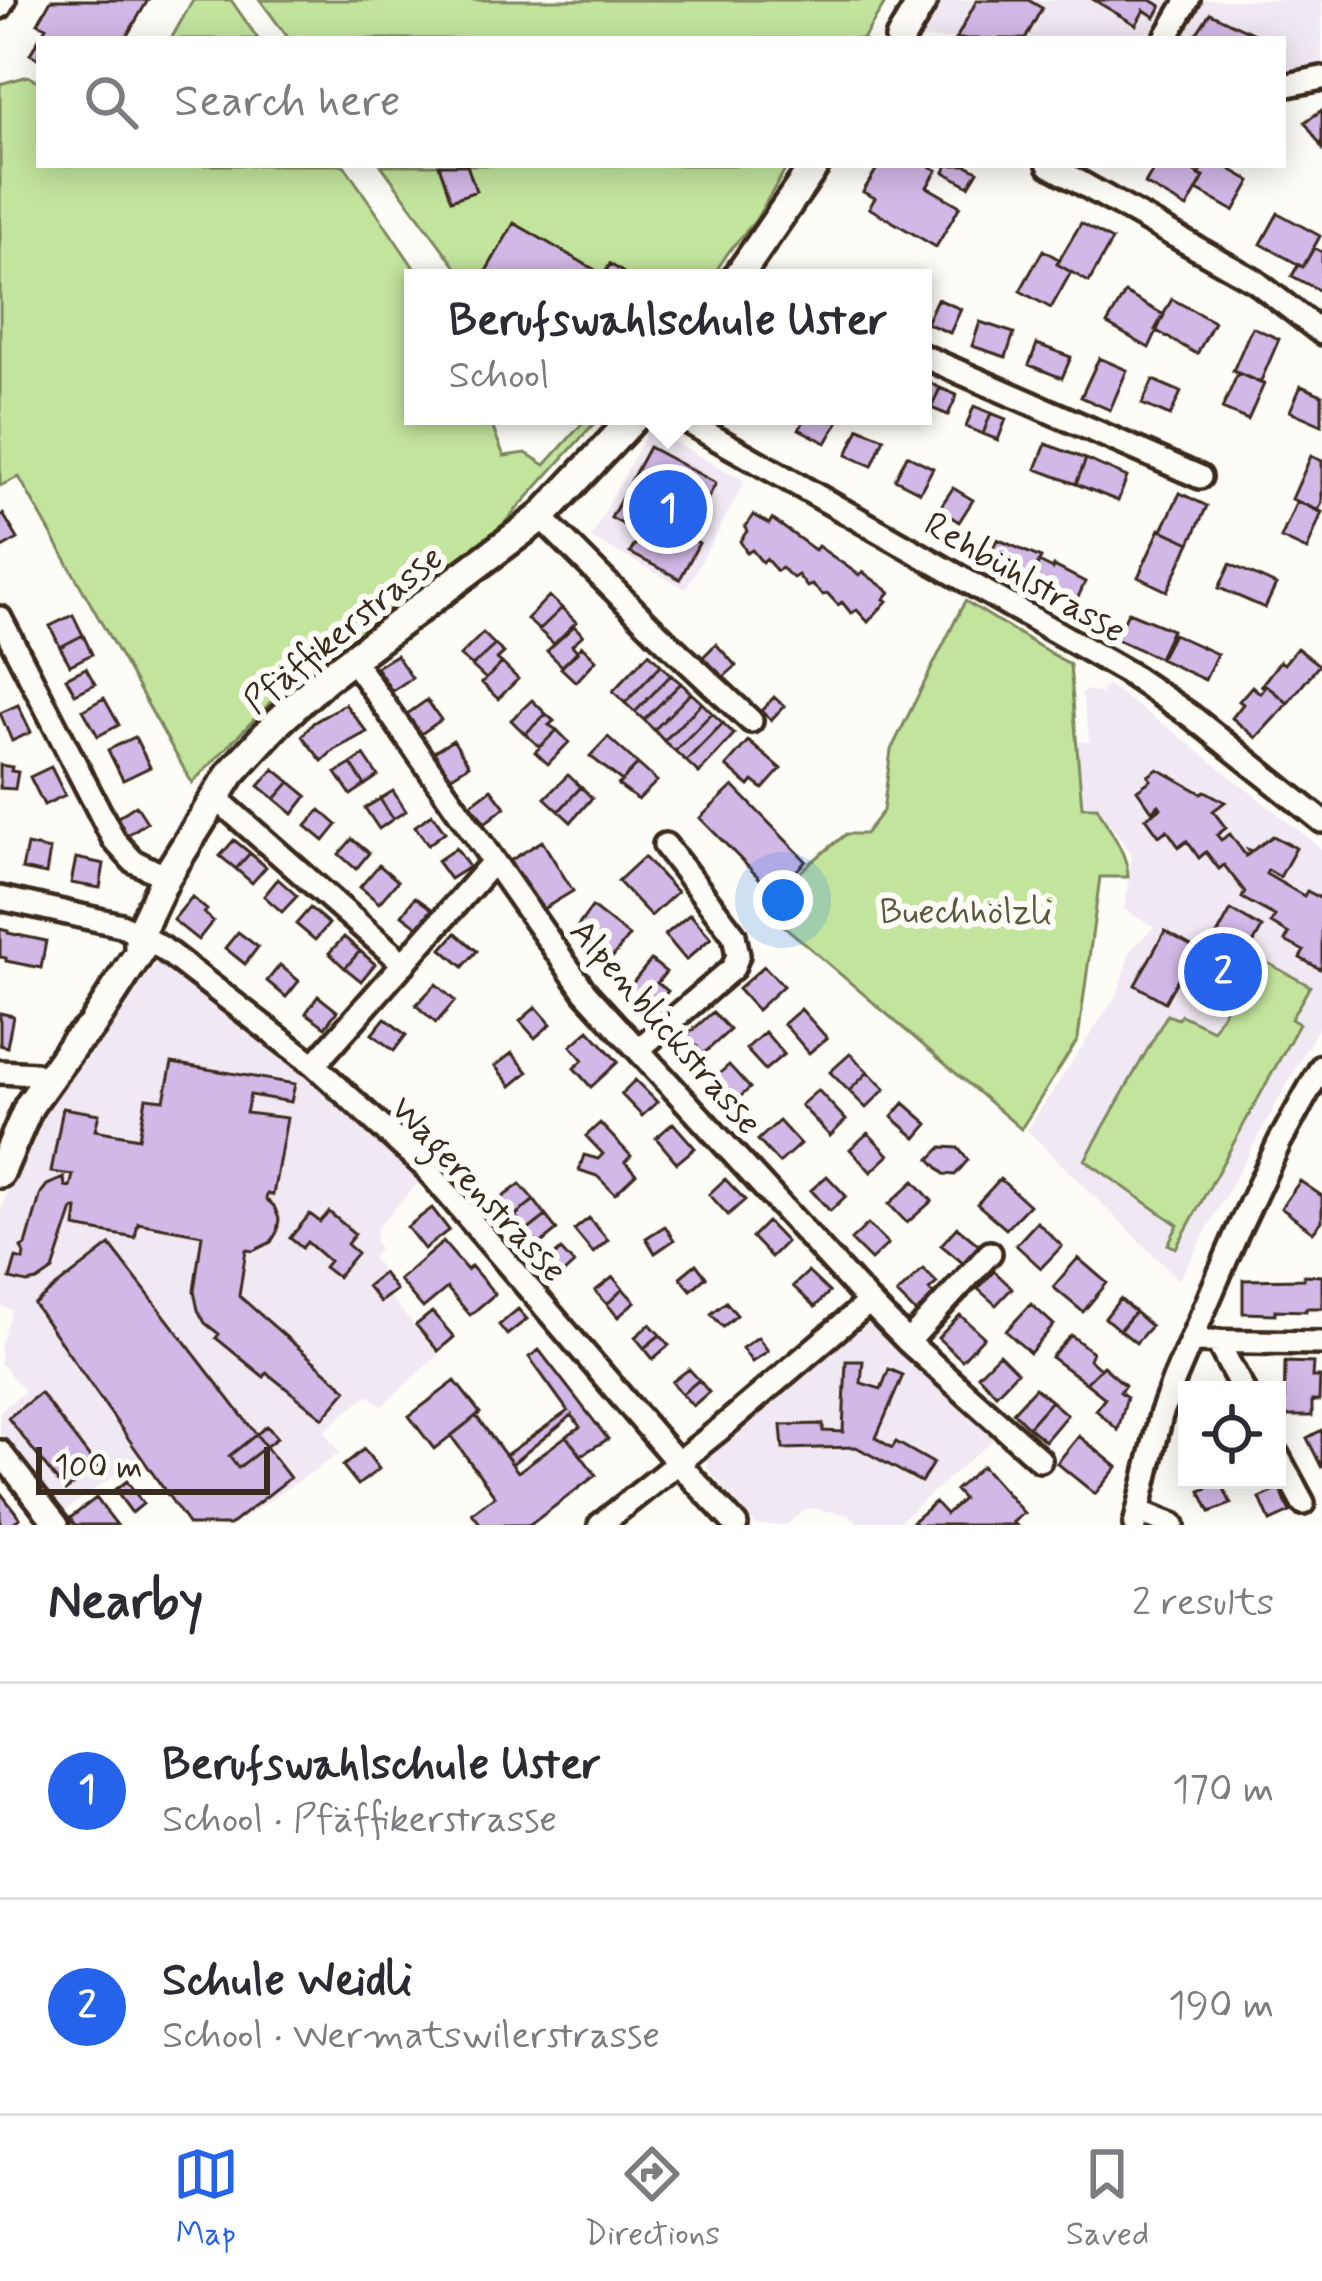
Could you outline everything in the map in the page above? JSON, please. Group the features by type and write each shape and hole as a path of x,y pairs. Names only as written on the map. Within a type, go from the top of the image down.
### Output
{"main road":[{"path":"888,36 907,0"},
{"path":"902,36 923,0"},
{"path":"745,269 813,168"},
{"name":"Pfäffikerstrasse","path":"0,1173 29,1106 91,1027 139,953 139,934 166,877 231,773 299,701 541,517 628,425"}],"street":[{"path":"1168,36 1188,0"},
{"path":"1286,85 1322,78"},
{"path":"1086,174 1255,281 1322,334"},
{"path":"932,360 1200,477"},
{"name":"Rehbühlstrasse","path":"693,425 1128,674 1195,718 1322,821"},
{"path":"541,517 751,721"},
{"path":"0,617 114,840 133,860 166,877"},
{"name":"Alpenblickstrasse","path":"352,659 585,992 869,1302 1040,1460"},
{"path":"215,797 404,964"},
{"path":"639,1049 734,968 738,955 734,935 664,845"},
{"path":"314,1065 493,862"},
{"name":"Wagerenstrasse","path":"0,898 121,925 139,934 314,1065 424,1166 736,1525"},
{"path":"1173,1525 1137,1518 1161,1415 1236,1235 1322,1066"},
{"path":"0,1072 48,1079"},
{"path":"908,1342 990,1253"},
{"path":"600,1525 869,1302"},
{"path":"1193,1340 1322,1343"},
{"path":"1217,1341 1238,1381"},
{"path":"0,1453 57,1525"},
{"path":"1286,1472 1303,1503"}],"shaded area":[{"path":"944,0 1322,0 1322,72 1286,79 1286,36 923,36"},
{"path":"649,429 745,481 686,589 591,538"},
{"path":"1106,684 1322,849 1322,1021 1179,1280 1027,1130 1118,993 1130,951 1154,927 1124,909 1132,855 1098,808 1083,807 1078,742 1090,741 1082,694 1085,690 1101,694"},
{"path":"160,958 345,1103 423,1177 377,1228 375,1240 380,1250 372,1257 396,1290 391,1298 438,1355 382,1406 368,1395 340,1417 324,1432 340,1453 233,1525 201,1525 145,1453 62,1513 0,1435 0,1411 25,1391 0,1363 12,1310 0,1306 0,1215 11,1180 49,1100 87,1059"},
{"path":"878,1323 1002,1432 895,1525 859,1525 849,1515 813,1508 787,1525 756,1525 707,1468 707,1450 854,1325"}],"green space":[{"path":"193,0 231,0 256,36 173,36"},
{"path":"260,0 887,0 865,36 287,36"},
{"path":"28,76 36,80 36,168 346,168 415,269 404,269 404,425 492,425 504,456 526,453 545,465 581,425 593,425 498,530 273,700 192,783 19,477 0,486 0,84"},
{"path":"383,168 786,168 755,221 717,269 457,269"},
{"name":"Buechhölzli","path":"965,601 1070,665 1082,807 1097,807 1121,850 1128,877 1100,877 1078,1039 1021,1129 763,908 846,834 865,834 883,811 891,750"},
{"path":"1255,956 1310,986 1291,1019 1299,1024 1176,1248 1168,1244 1178,1225 1085,1160 1167,1015 1178,1019 1181,1015 1213,1030"}],"building":[{"path":"51,0 148,0 127,36 41,36 46,27 38,23"},
{"path":"977,0 1028,0 1042,8 1027,36 958,36"},
{"path":"1094,0 1151,0 1161,6 1155,17 1144,10 1136,25"},
{"path":"1210,13 1259,36 1195,36"},
{"path":"1322,110 1322,148 1305,122"},
{"path":"440,168 468,168 476,191 451,200"},
{"path":"877,168 933,168 937,170 927,187 960,206 936,247 869,208 875,198 863,192"},
{"path":"946,168 978,171 969,186 944,172"},
{"path":"1154,168 1188,168 1204,177 1187,208 1145,184"},
{"path":"1203,168 1228,168 1251,181 1234,211 1197,190 1204,177 1199,175"},
{"path":"1278,213 1320,236 1303,267 1261,244"},
{"path":"514,223 594,269 487,269"},
{"path":"1081,223 1112,240 1089,282 1057,264"},
{"path":"1314,248 1322,252 1322,292 1292,276"},
{"path":"1043,250 1071,272 1051,308 1020,291"},
{"path":"1125,293 1164,315 1149,348 1107,324"},
{"path":"937,299 961,309 950,333 932,326"},
{"path":"1172,299 1214,322 1197,354 1155,330"},
{"path":"980,322 1014,333 1006,357 972,346"},
{"path":"1252,327 1279,339 1260,383 1233,371"},
{"path":"1037,344 1071,357 1062,378 1029,365"},
{"path":"1099,358 1127,370 1110,410 1081,397"},
{"path":"1238,373 1264,384 1248,420 1222,409"},
{"path":"1153,380 1181,392 1170,416 1142,404"},
{"path":"1301,386 1322,395 1322,425 1290,411"},
{"path":"940,388 957,395 948,415 932,406"},
{"path":"974,406 991,413 983,434 966,427"},
{"path":"991,413 1006,419 998,440 983,434"},
{"path":"801,425 836,425 826,443 799,429"},
{"path":"859,428 884,438 872,466 847,455"},
{"path":"1046,444 1086,459 1076,484 1036,469"},
{"path":"649,447 716,483 702,509 667,490 652,517 699,543 680,579 630,553 641,534 611,518"},
{"path":"907,455 933,468 920,492 895,479"},
{"path":"1311,456 1322,461 1318,511 1292,499"},
{"path":"1086,459 1127,477 1118,501 1076,484"},
{"path":"953,488 973,500 959,522 939,509"},
{"path":"1180,493 1207,506 1190,543 1162,530"},
{"path":"1297,501 1322,512 1307,550 1281,538"},
{"path":"754,515 769,524 772,519 815,550 818,546 859,575 863,572 890,592 887,601 868,622 857,610 851,613 842,602 838,605 828,594 807,587 798,575 793,578 782,568 777,571 752,550 747,553 740,541"},
{"path":"0,516 18,539 0,549"},
{"path":"1160,529 1190,543 1167,591 1138,577"},
{"path":"997,539 1041,558 1030,581 988,562"},
{"path":"1039,562 1085,582 1075,604 1029,584"},
{"path":"1230,564 1276,585 1265,608 1219,588"},
{"path":"549,596 562,608 539,630 527,619"},
{"path":"562,608 576,622 554,644 539,630"},
{"path":"1128,612 1172,630 1159,658 1116,639"},
{"path":"73,615 83,635 60,647 50,626"},
{"path":"574,626 583,635 572,645 578,652 562,666 547,651"},
{"path":"483,633 495,645 472,666 460,656"},
{"path":"1173,634 1217,654 1205,680 1160,659"},
{"path":"83,635 92,654 70,665 60,647"},
{"path":"716,644 736,666 719,681 700,660"},
{"path":"495,645 504,653 497,659 502,663 486,679 472,666"},
{"path":"582,646 596,660 576,682 561,668"},
{"path":"1297,648 1319,665 1288,703 1263,683"},
{"path":"649,653 661,665 625,703 613,691"},
{"path":"396,655 412,678 392,691 376,667"},
{"path":"502,663 518,679 498,699 482,683"},
{"path":"661,665 671,675 635,712 625,703"},
{"path":"86,668 95,684 75,694 66,678"},
{"path":"671,675 681,683 644,720 635,712"},
{"path":"681,683 691,693 654,730 644,720"},
{"path":"1263,683 1288,703 1256,738 1232,718 1252,686 1260,693"},
{"path":"691,693 702,703 664,741 654,730"},
{"path":"774,697 784,706 771,720 761,711"},
{"path":"104,698 119,725 98,736 83,710"},
{"path":"427,700 441,720 421,734 407,714"},
{"path":"532,700 546,714 525,734 511,720"},
{"path":"702,703 712,713 675,751 664,741"},
{"path":"345,704 367,732 322,761 302,736 313,723"},
{"path":"18,705 31,732 12,741 0,713"},
{"path":"712,713 723,723 686,761 675,751"},
{"path":"546,714 554,721 549,725 557,730 540,747 525,734"},
{"path":"723,723 734,734 699,773 686,761"},
{"path":"557,730 569,742 548,764 535,752"},
{"path":"135,737 150,767 123,780 108,750"},
{"path":"608,737 638,764 622,781 590,756"},
{"path":"453,740 469,765 450,777 434,752"},
{"path":"748,741 781,769 763,789 753,781 749,786 726,766"},
{"path":"364,755 378,776 365,785 351,764"},
{"path":"351,764 365,785 351,795 336,773"},
{"path":"638,764 657,781 638,800 618,785"},
{"path":"0,765 18,772 15,789 0,788"},
{"path":"51,767 65,795 44,805 30,777"},
{"path":"274,769 290,782 275,799 259,786"},
{"path":"1158,769 1225,802 1213,811 1226,828 1217,835 1221,840 1230,834 1246,856 1248,850 1273,836 1296,848 1280,877 1268,870 1266,874 1304,896 1307,891 1322,899 1320,969 1300,958 1304,951 1285,941 1289,934 1271,923 1275,916 1242,898 1245,892 1224,865 1219,869 1206,852 1199,858 1187,841 1179,847 1167,830 1159,836 1146,818 1161,808 1152,811 1137,790"},
{"path":"568,775 581,787 559,811 545,798"},
{"path":"290,782 307,796 293,814 275,799"},
{"path":"733,786 806,861 774,893 700,818"},
{"path":"581,787 592,798 571,822 559,811"},
{"path":"491,789 505,807 485,823 471,804"},
{"path":"393,791 406,811 393,819 380,799"},
{"path":"380,799 393,819 379,829 365,808"},
{"path":"136,805 147,822 123,838 112,821"},
{"path":"320,810 337,825 324,841 306,826"},
{"path":"432,814 445,832 428,845 415,826"},
{"path":"352,839 369,853 356,869 339,854"},
{"path":"234,840 250,853 236,869 220,856"},
{"path":"542,841 573,891 540,911 508,862"},
{"path":"27,845 50,850 46,874 22,869"},
{"path":"456,848 469,867 450,879 437,861"},
{"path":"250,853 266,867 252,883 236,869"},
{"path":"644,857 677,892 651,916 618,881"},
{"path":"76,858 104,864 100,888 71,883"},
{"path":"379,865 398,881 379,903 360,887"},
{"path":"278,879 297,896 282,912 264,896"},
{"path":"192,897 213,921 198,940 173,920"},
{"path":"415,897 432,909 418,927 402,915"},
{"path":"592,907 629,936 612,958 575,930"},
{"path":"310,908 329,924 315,940 296,924"},
{"path":"1231,910 1262,928 1231,983 1200,966"},
{"path":"690,914 711,938 686,960 665,935"},
{"path":"0,929 46,941 41,968 0,957"},
{"path":"1165,931 1195,948 1165,1002 1135,985"},
{"path":"238,932 258,947 245,964 225,948"},
{"path":"456,933 477,951 463,967 442,949"},
{"path":"344,937 360,951 345,968 329,953"},
{"path":"360,951 375,964 361,981 345,968"},
{"path":"651,960 666,972 657,983 668,991 652,1011 626,991"},
{"path":"280,965 299,981 286,997 267,981"},
{"path":"764,966 783,986 757,1010 738,989"},
{"path":"436,984 455,1001 436,1023 416,1005"},
{"path":"318,996 337,1011 325,1027 306,1013"},
{"path":"536,1007 551,1024 535,1038 520,1021"},
{"path":"801,1009 827,1038 809,1053 784,1024"},
{"path":"713,1012 730,1030 703,1054 687,1035"},
{"path":"0,1013 13,1016 7,1047 0,1045"},
{"path":"385,1018 406,1035 394,1051 372,1034"},
{"path":"589,1030 618,1062 591,1087 574,1068 583,1060 571,1046"},
{"path":"765,1032 784,1054 765,1070 746,1049"},
{"path":"512,1053 528,1072 511,1086 495,1066"},
{"path":"850,1054 868,1072 849,1091 830,1072"},
{"path":"172,1063 295,1084 291,1102 250,1095 246,1113 287,1118 273,1195 267,1194 266,1199 279,1219 277,1232 271,1242 246,1250 239,1296 347,1390 323,1418 267,1373 264,1377 216,1338 219,1334 205,1323 194,1291 202,1235 138,1223 135,1238 75,1227 77,1209 73,1209 53,1270 37,1281 10,1279 16,1258 23,1260 21,1248 26,1245 41,1193 64,1178 65,1186 70,1187 73,1175 51,1172 63,1108 99,1114 95,1130 139,1138 146,1098 164,1100"},
{"path":"729,1065 750,1088 732,1104 711,1081"},
{"path":"868,1072 885,1089 866,1108 849,1091"},
{"path":"635,1080 657,1102 642,1116 621,1094"},
{"path":"818,1090 846,1120 830,1136 801,1105"},
{"path":"904,1103 928,1124 916,1138 892,1117"},
{"path":"779,1121 800,1144 779,1163 758,1140"},
{"path":"600,1123 631,1156 625,1162 636,1174 615,1194 597,1176 579,1170 584,1155 598,1159 603,1154 586,1136"},
{"path":"673,1123 695,1148 677,1163 656,1138"},
{"path":"868,1133 889,1155 871,1172 850,1149"},
{"path":"942,1147 958,1148 968,1160 955,1175 944,1174 930,1159"},
{"path":"827,1176 846,1196 830,1211 811,1190"},
{"path":"725,1179 745,1200 728,1215 709,1194"},
{"path":"1000,1179 1029,1205 1006,1229 977,1204"},
{"path":"914,1181 932,1201 907,1223 889,1204"},
{"path":"1300,1181 1322,1196 1322,1221 1313,1232 1281,1208"},
{"path":"520,1184 534,1200 515,1216 500,1199"},
{"path":"534,1200 546,1216 527,1231 515,1216"},
{"path":"432,1208 449,1230 424,1249 407,1227"},
{"path":"329,1212 355,1234 347,1244 357,1253 337,1277 324,1267 329,1261 307,1242 302,1248 290,1238 310,1214 320,1222"},
{"path":"546,1216 557,1230 539,1245 527,1231"},
{"path":"589,1218 608,1240 593,1253 574,1230"},
{"path":"767,1222 786,1242 771,1257 752,1237"},
{"path":"1037,1222 1062,1246 1041,1268 1016,1245"},
{"path":"868,1224 888,1244 871,1260 851,1240"},
{"path":"665,1226 674,1240 655,1253 646,1238"},
{"path":"957,1227 980,1246 964,1264 941,1245"},
{"path":"443,1242 495,1294 470,1315 447,1288 423,1308 399,1280"},
{"path":"110,1245 290,1478 230,1525 189,1525 34,1304"},
{"path":"561,1250 574,1264 554,1282 541,1267"},
{"path":"1078,1258 1107,1283 1083,1312 1053,1287"},
{"path":"696,1264 706,1277 691,1290 680,1277"},
{"path":"923,1269 937,1283 929,1290 935,1296 917,1314 897,1294"},
{"path":"994,1271 1012,1288 996,1305 978,1289"},
{"path":"808,1272 829,1292 815,1307 793,1286"},
{"path":"383,1273 396,1290 380,1302 367,1286"},
{"path":"1304,1275 1322,1276 1322,1308 1243,1313 1243,1280 1304,1279"},
{"path":"613,1277 623,1289 607,1304 595,1291"},
{"path":"623,1289 635,1302 618,1317 607,1304"},
{"path":"1120,1299 1135,1312 1119,1330 1105,1318"},
{"path":"726,1302 737,1315 723,1327 711,1314"},
{"path":"1031,1304 1054,1325 1030,1353 1006,1331"},
{"path":"518,1309 527,1319 507,1335 499,1325"},
{"path":"432,1312 454,1337 438,1351 416,1325"},
{"path":"1135,1312 1151,1326 1136,1343 1120,1330"},
{"path":"960,1315 984,1337 962,1360 938,1338"},
{"path":"650,1324 660,1335 644,1348 635,1337"},
{"path":"660,1335 669,1345 653,1359 644,1348"},
{"path":"1071,1335 1092,1352 1089,1359 1100,1369 1086,1383 1051,1357"},
{"path":"758,1337 768,1351 752,1362 742,1348"},
{"path":"539,1350 608,1439 581,1455 566,1436 580,1427 572,1415 512,1464 506,1455 568,1411 529,1357"},
{"path":"999,1354 1017,1372 996,1394 978,1375"},
{"path":"846,1361 863,1361 861,1383 881,1389 889,1369 903,1375 876,1438 892,1448 896,1442 933,1463 921,1482 856,1447 783,1449 781,1425 823,1424 823,1431 843,1432"},
{"path":"1285,1362 1313,1363 1312,1377 1320,1377 1319,1401 1312,1401 1312,1416 1286,1416"},
{"path":"1103,1366 1125,1385 1120,1392 1127,1397 1118,1430 1096,1410 1105,1398 1086,1383"},
{"path":"689,1369 699,1380 682,1394 672,1382"},
{"path":"699,1380 709,1392 693,1406 682,1394"},
{"path":"455,1381 480,1413 434,1449 409,1416"},
{"path":"1035,1388 1051,1401 1028,1427 1013,1412"},
{"path":"40,1393 97,1467 65,1491 8,1418"},
{"path":"1051,1401 1067,1415 1045,1441 1028,1427"},
{"path":"476,1416 518,1472 566,1436 596,1475 530,1525 481,1525 472,1513 495,1496 451,1436"},
{"path":"267,1426 277,1438 238,1468 229,1456"},
{"path":"1322,1430 1322,1468 1307,1438"},
{"path":"1079,1436 1117,1467 1095,1494 1057,1463"},
{"path":"364,1449 379,1469 358,1485 343,1466"},
{"path":"982,1466 1024,1513 1013,1522 1016,1525 916,1525 913,1521 935,1502 946,1514 963,1499 955,1490"},
{"path":"127,1481 143,1504 132,1513 115,1490"},
{"path":"1224,1489 1231,1504 1210,1512 1200,1491"},
{"path":"1280,1489 1290,1512 1270,1521 1260,1498"},
{"path":"0,1492 20,1518 10,1525 0,1525"},
{"path":"96,1498 117,1525 75,1525 70,1518"}],"place":[{"name":"Berufswahlschule Uster","path":"668,509"},
{"name":"Schule Weidli","path":"1223,972"}]}
